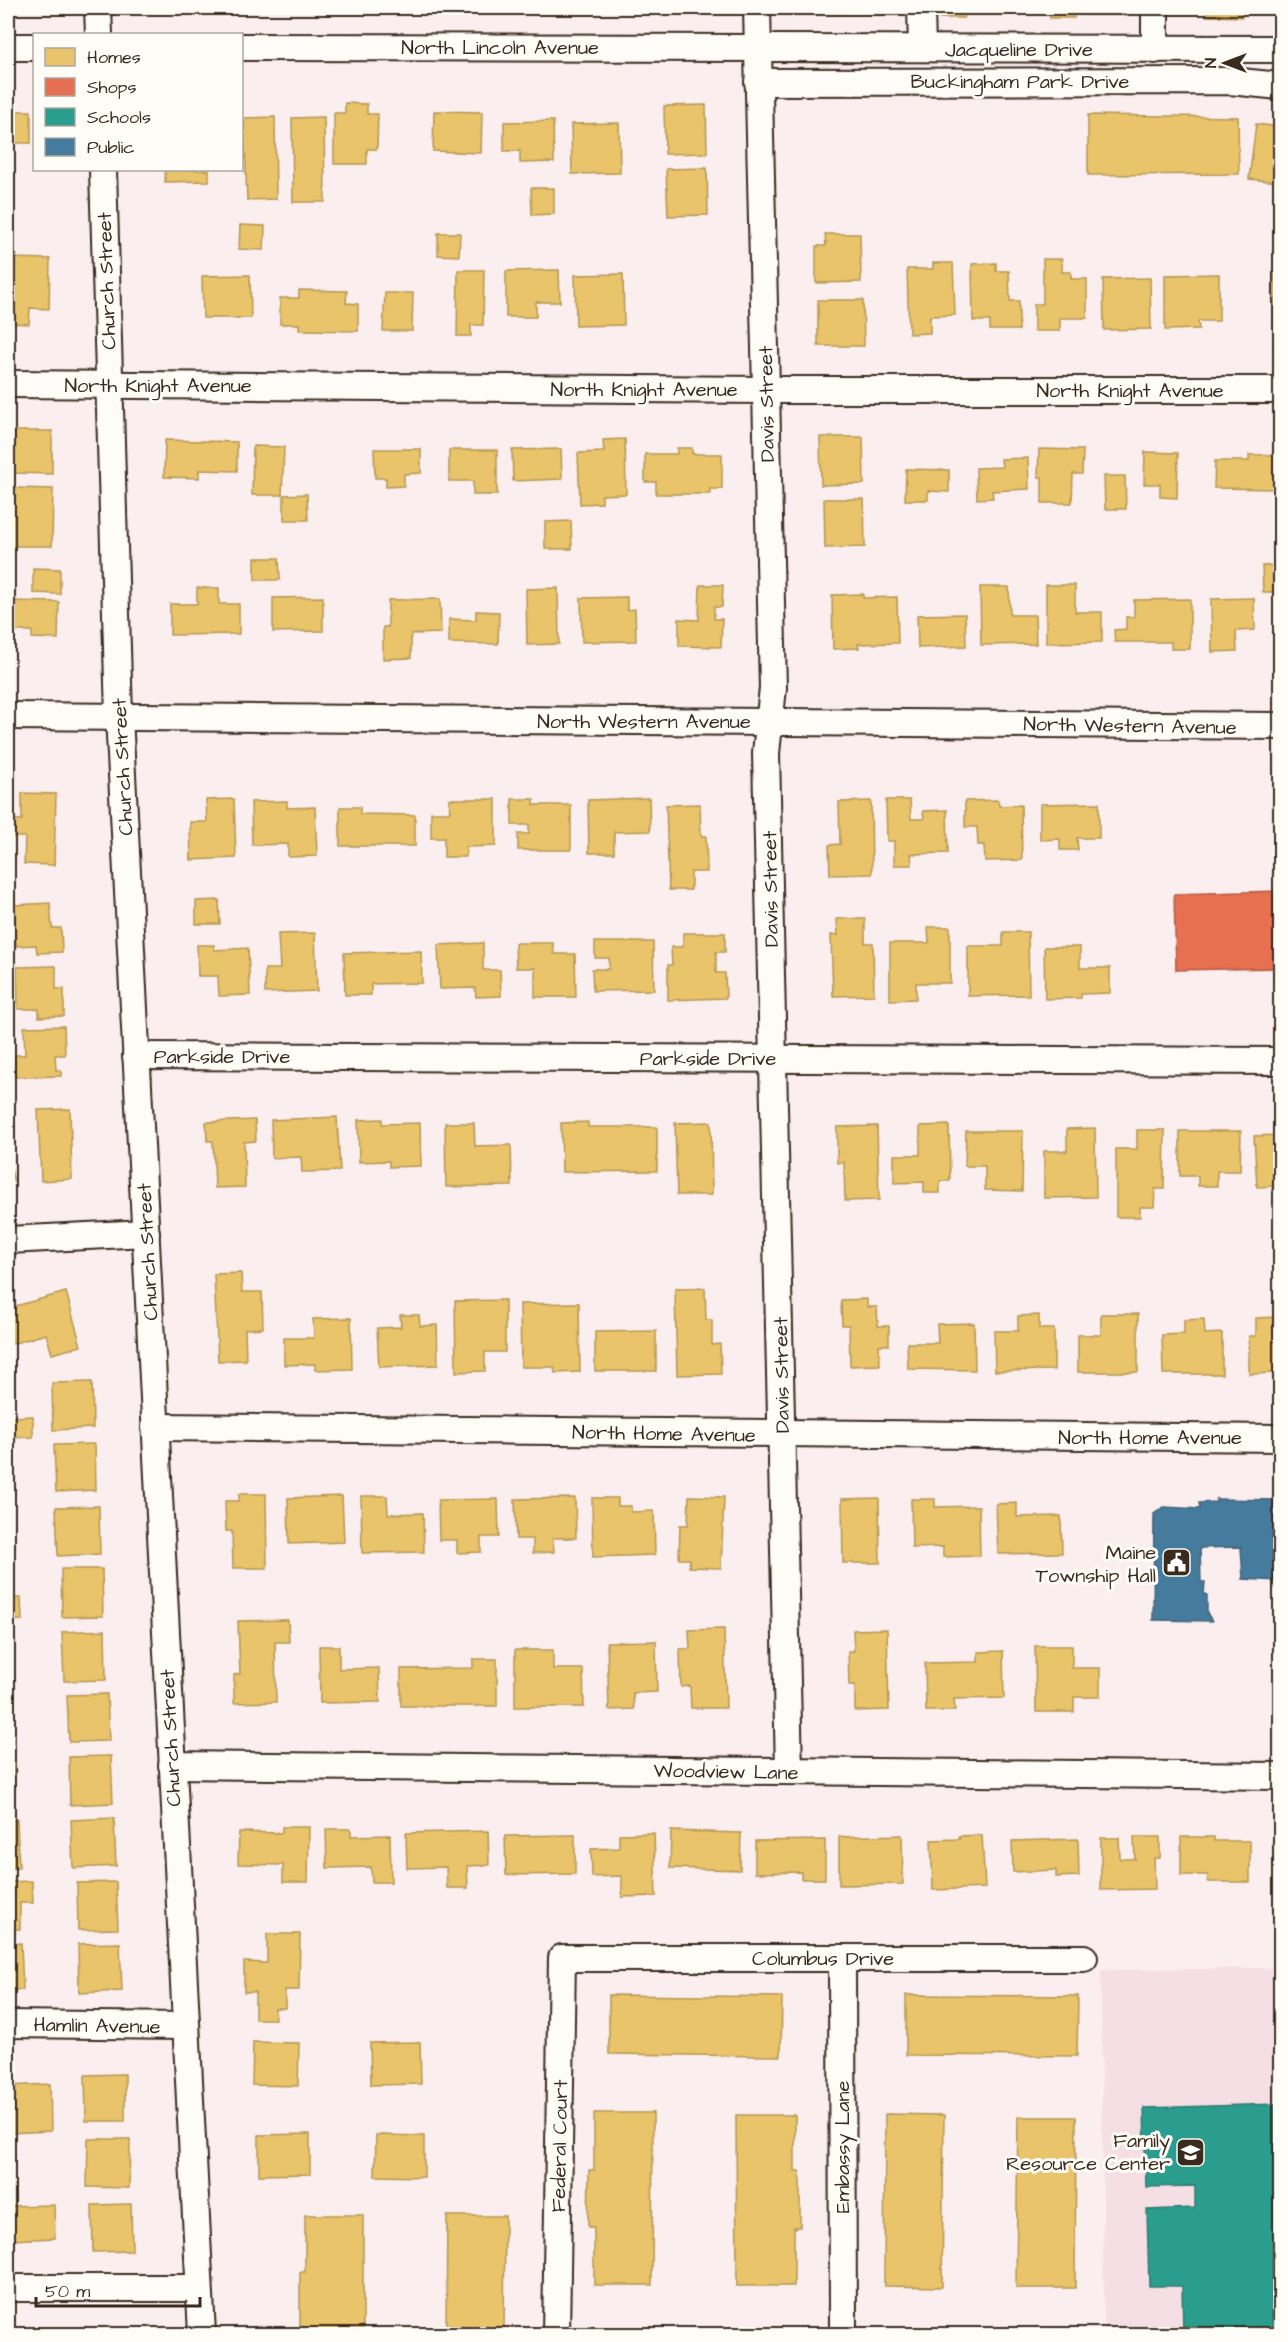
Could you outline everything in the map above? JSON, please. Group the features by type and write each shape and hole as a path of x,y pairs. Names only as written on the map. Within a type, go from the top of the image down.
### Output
{"street":[{"path":"98,8 99,33"},
{"name":"Davis Street","path":"757,8 773,688 766,753 789,1771"},
{"path":"921,8 922,48"},
{"path":"1155,8 1155,50"},
{"path":"8,47 33,48"},
{"name":"North Lincoln Avenue","path":"243,47 758,47"},
{"name":"Jacqueline Drive","path":"758,47 1281,49"},
{"name":"Buckingham Park Drive","path":"758,82 1230,81 1281,86"},
{"name":"Church Street","path":"103,171 119,716 202,2334"},
{"name":"North Knight Avenue","path":"8,384 766,390 1281,390"},
{"name":"North Western Avenue","path":"8,716 1281,726"},
{"name":"Parkside Drive","path":"136,1056 1281,1061"},
{"path":"8,1240 146,1233"},
{"name":"North Home Avenue","path":"155,1427 782,1435 1281,1438"},
{"name":"Woodview Lane","path":"172,1765 1281,1776"},
{"name":"Columbus Drive","path":"562,1958 1084,1958"},
{"name":"Federal Court","path":"556,2334 562,1958"},
{"name":"Embassy Lane","path":"842,1959 843,2334"},
{"name":"Hamlin Avenue","path":"8,2024 186,2026"},
{"path":"8,2288 198,2288"}],"shaded area":[{"name":"Family Resource Center","path":"1280,1968 1280,2334 1104,2334 1101,1970"}],"building: Homes":[{"path":"804,8 893,8 893,15 869,14 869,10 847,10 847,13 804,13"},
{"path":"940,8 964,8 964,18 940,18"},
{"path":"975,8 1016,8 1016,14 975,14"},
{"path":"1049,8 1073,8 1074,18 1050,18"},
{"path":"1082,8 1124,8 1124,15 1082,15"},
{"path":"1207,8 1242,8 1242,17 1207,16"},
{"path":"345,103 367,104 367,114 378,114 377,149 367,149 367,164 334,164 334,113 345,113"},
{"path":"706,105 707,153 665,154 664,106"},
{"path":"8,111 31,111 31,143 8,143"},
{"path":"434,111 482,112 481,153 433,151"},
{"path":"1088,115 1238,117 1239,174 1088,175"},
{"path":"275,117 276,199 247,200 244,118"},
{"path":"324,117 325,202 293,202 292,118"},
{"path":"553,121 554,162 520,163 520,151 504,151 504,122"},
{"path":"619,123 620,173 572,174 571,124"},
{"path":"1256,124 1280,127 1280,182 1249,179"},
{"path":"707,168 708,215 668,216 666,169"},
{"path":"165,171 209,171 209,181 165,182"},
{"path":"531,188 554,188 554,214 532,215"},
{"path":"240,225 265,226 264,250 239,249"},
{"path":"438,233 460,233 459,256 438,255"},
{"path":"825,234 860,234 861,282 816,283 816,246 826,246"},
{"path":"1275,250 1280,250 1280,353 1274,353"},
{"path":"8,258 50,259 49,309 30,308 29,324 8,323"},
{"path":"1043,259 1062,259 1062,272 1071,272 1071,279 1087,279 1087,318 1060,318 1060,331 1034,331 1034,304 1043,304"},
{"path":"933,263 953,263 955,315 930,316 930,333 909,334 907,269 933,269"},
{"path":"996,263 996,271 1009,271 1010,301 1019,301 1019,330 990,330 990,321 973,321 972,264"},
{"path":"458,270 484,270 483,325 471,325 471,336 457,336"},
{"path":"559,270 560,302 536,302 536,317 506,317 506,271"},
{"path":"623,274 624,325 576,326 575,275"},
{"path":"1219,274 1219,321 1198,321 1199,329 1165,330 1165,275"},
{"path":"250,275 251,318 203,318 202,276"},
{"path":"1150,278 1151,329 1104,330 1103,279"},
{"path":"299,290 347,291 346,303 358,304 358,331 299,330 299,324 280,324 280,298 299,298"},
{"path":"385,293 413,293 412,331 383,331"},
{"path":"818,300 863,300 864,346 818,346"},
{"path":"14,431 52,431 52,474 13,473"},
{"path":"820,437 863,437 864,484 821,485"},
{"path":"625,439 626,494 602,495 602,503 580,504 578,453 604,452 603,440"},
{"path":"165,440 237,442 237,471 199,470 199,478 164,477"},
{"path":"253,446 284,447 282,495 252,495"},
{"path":"677,448 692,448 692,454 722,454 722,489 710,489 710,494 656,494 656,482 645,482 645,454 677,454"},
{"path":"374,449 421,449 421,473 404,474 404,486 386,487 386,478 375,478"},
{"path":"561,449 562,479 513,481 512,450"},
{"path":"1039,449 1083,450 1082,474 1073,474 1072,503 1042,503 1042,477 1038,477"},
{"path":"449,450 497,450 497,495 473,495 473,481 449,481"},
{"path":"1145,452 1178,453 1177,498 1160,497 1160,484 1144,484"},
{"path":"1249,455 1280,455 1280,489 1214,488 1215,461 1249,461"},
{"path":"1028,458 1029,489 992,491 993,498 977,499 976,468 1002,467 1001,459"},
{"path":"906,469 949,470 949,492 928,491 928,500 905,500"},
{"path":"1104,476 1125,476 1126,509 1105,509"},
{"path":"13,488 53,489 52,546 11,546"},
{"path":"307,494 308,520 284,520 284,495"},
{"path":"824,499 864,499 865,547 825,548"},
{"path":"571,521 572,549 545,549 545,522"},
{"path":"255,558 279,558 280,580 255,580"},
{"path":"1280,565 1280,592 1263,592 1262,566"},
{"path":"33,568 60,569 60,594 33,593"},
{"path":"700,585 723,585 722,607 714,607 714,619 722,619 721,647 679,646 679,619 699,620"},
{"path":"1046,585 1075,585 1075,612 1102,612 1102,642 1046,643"},
{"path":"980,587 1009,587 1010,615 1035,615 1036,644 981,645"},
{"path":"197,588 219,588 219,604 239,604 239,634 170,635 170,604 197,604"},
{"path":"558,588 559,644 527,645 526,589"},
{"path":"863,594 863,598 897,597 898,643 858,644 859,648 833,649 832,595"},
{"path":"323,597 323,631 273,632 273,598"},
{"path":"627,597 627,610 635,609 636,641 582,642 581,598"},
{"path":"1276,597 1280,597 1280,654 1277,655"},
{"path":"1254,598 1255,630 1236,631 1237,651 1212,652 1211,599"},
{"path":"440,599 441,633 411,634 411,658 383,659 383,627 388,627 388,600"},
{"path":"1190,599 1190,649 1171,649 1171,642 1115,642 1114,630 1126,629 1126,617 1134,617 1134,600"},
{"path":"8,601 59,602 58,639 32,638 32,631 8,631"},
{"path":"476,611 499,612 498,644 449,643 449,619 476,620"},
{"path":"965,614 966,646 918,648 917,615"},
{"path":"22,793 56,794 54,865 24,864 25,837 11,837 11,820 22,820"},
{"path":"649,798 650,831 614,832 614,853 589,853 588,800"},
{"path":"234,799 236,858 191,860 190,822 207,822 206,800"},
{"path":"449,799 496,799 496,846 466,847 466,857 444,857 444,838 431,838 431,812 450,812"},
{"path":"512,799 534,799 534,805 571,805 571,850 518,850 518,834 529,834 529,825 512,825"},
{"path":"886,800 910,800 911,819 924,819 923,811 947,810 948,853 911,854 912,865 894,865 894,841 887,841"},
{"path":"998,800 999,806 1021,805 1022,860 985,861 984,845 978,845 977,827 965,827 965,801"},
{"path":"287,801 287,808 315,807 317,856 288,857 288,844 252,845 251,802"},
{"path":"871,801 872,874 830,875 829,845 840,844 839,802"},
{"path":"1099,803 1099,838 1077,838 1078,850 1060,850 1060,839 1040,840 1040,804"},
{"path":"700,804 701,836 706,836 707,872 691,872 691,890 669,890 666,805"},
{"path":"340,807 360,807 360,814 415,815 415,846 340,846"},
{"path":"219,900 220,924 196,924 196,901"},
{"path":"50,903 52,928 61,928 62,952 37,953 36,945 16,946 14,905"},
{"path":"837,919 865,919 865,943 873,943 874,995 833,996 831,935 838,935"},
{"path":"928,927 950,927 950,983 916,983 916,999 890,1000 890,943 929,943"},
{"path":"1003,932 1028,932 1029,995 968,996 968,946 1003,946"},
{"path":"315,933 317,991 265,993 265,969 280,969 278,934"},
{"path":"683,933 725,933 725,952 716,952 716,973 725,973 726,998 668,1000 668,965 672,965 671,947 683,947"},
{"path":"595,942 653,942 654,990 593,991 592,969 609,969 609,958 595,958"},
{"path":"483,943 483,970 500,970 501,996 476,997 475,988 440,989 438,945"},
{"path":"515,943 553,943 554,954 575,954 576,997 535,997 535,968 516,968"},
{"path":"197,945 214,945 214,950 248,948 250,995 219,996 218,976 198,976"},
{"path":"1044,947 1080,947 1080,968 1110,968 1110,993 1081,994 1081,998 1045,999"},
{"path":"421,951 422,983 371,984 371,995 345,995 344,953"},
{"path":"56,966 56,989 64,989 64,1016 39,1017 39,1009 18,1009 17,967"},
{"path":"64,1026 65,1055 55,1055 56,1070 61,1070 61,1076 15,1077 15,1055 25,1055 24,1027"},
{"path":"70,1109 72,1179 41,1181 38,1110"},
{"path":"337,1117 340,1171 302,1172 301,1157 272,1158 271,1120"},
{"path":"382,1119 382,1124 420,1123 421,1166 389,1167 389,1161 359,1162 358,1120"},
{"path":"255,1120 256,1141 244,1142 245,1187 215,1188 213,1141 207,1141 206,1122"},
{"path":"588,1122 588,1127 657,1127 657,1171 562,1172 561,1123"},
{"path":"711,1122 712,1195 677,1195 675,1123"},
{"path":"445,1123 474,1123 475,1146 511,1145 512,1186 446,1187"},
{"path":"949,1125 950,1181 940,1181 940,1193 924,1193 924,1182 894,1183 894,1155 920,1155 920,1126"},
{"path":"877,1126 879,1200 845,1201 844,1162 837,1163 837,1127"},
{"path":"1095,1128 1096,1197 1044,1198 1044,1151 1067,1151 1067,1129"},
{"path":"1137,1130 1165,1130 1164,1189 1155,1189 1154,1207 1140,1207 1140,1217 1116,1217 1116,1149 1137,1149"},
{"path":"966,1131 1023,1131 1022,1191 985,1190 985,1166 965,1166"},
{"path":"1180,1131 1241,1131 1240,1171 1217,1171 1217,1186 1198,1186 1198,1176 1180,1176"},
{"path":"1280,1135 1280,1186 1257,1187 1254,1136"},
{"path":"8,1158 14,1181 8,1182"},
{"path":"241,1273 242,1292 262,1292 263,1328 245,1329 246,1360 218,1361 214,1274"},
{"path":"705,1288 706,1320 712,1320 712,1345 720,1344 721,1374 677,1375 675,1289"},
{"path":"66,1292 81,1346 52,1354 46,1334 8,1345 8,1308"},
{"path":"867,1299 867,1307 877,1307 878,1326 889,1326 889,1345 879,1345 880,1365 850,1366 849,1325 842,1325 841,1300"},
{"path":"505,1300 505,1352 485,1352 485,1371 456,1372 455,1301"},
{"path":"579,1303 580,1372 555,1373 554,1367 521,1367 520,1304"},
{"path":"1101,1314 1138,1314 1138,1372 1078,1372 1078,1335 1101,1335"},
{"path":"400,1315 419,1315 420,1326 437,1325 438,1365 379,1367 377,1328 401,1327"},
{"path":"1039,1315 1039,1329 1054,1329 1054,1370 995,1371 994,1331 1018,1331 1018,1316"},
{"path":"1280,1317 1280,1373 1249,1374 1249,1336 1256,1336 1256,1318"},
{"path":"351,1318 352,1369 315,1370 315,1364 284,1365 284,1338 314,1338 313,1319"},
{"path":"1204,1319 1205,1334 1222,1333 1222,1374 1163,1374 1162,1335 1184,1334 1184,1320"},
{"path":"974,1323 975,1370 908,1369 907,1343 938,1343 937,1324"},
{"path":"656,1331 656,1371 595,1371 595,1332"},
{"path":"92,1382 93,1428 53,1430 52,1383"},
{"path":"33,1416 33,1437 9,1438 9,1417"},
{"path":"95,1444 96,1490 56,1492 54,1445"},
{"path":"239,1494 266,1494 267,1568 233,1568 232,1531 226,1531 225,1501 239,1501"},
{"path":"342,1496 344,1542 289,1544 288,1498"},
{"path":"361,1496 387,1496 388,1514 423,1513 424,1552 362,1553"},
{"path":"689,1496 724,1497 721,1568 689,1567 690,1559 679,1559 680,1525 688,1525"},
{"path":"575,1498 576,1538 553,1538 554,1552 533,1553 533,1539 516,1539 515,1499"},
{"path":"592,1498 618,1498 618,1506 631,1506 631,1512 654,1511 655,1555 593,1557"},
{"path":"879,1498 880,1563 843,1563 842,1499"},
{"path":"498,1499 499,1537 481,1537 481,1552 457,1553 457,1540 439,1540 438,1500"},
{"path":"911,1499 935,1499 935,1507 979,1506 980,1556 943,1557 943,1547 912,1548"},
{"path":"1017,1503 1017,1517 1061,1516 1062,1553 998,1554 996,1504"},
{"path":"99,1506 100,1554 58,1556 56,1507"},
{"path":"61,1569 102,1569 103,1616 62,1617"},
{"path":"8,1574 13,1574 14,1598 21,1598 22,1620 8,1621"},
{"path":"288,1620 289,1642 275,1642 276,1702 234,1703 234,1675 240,1674 238,1621"},
{"path":"724,1629 726,1708 691,1708 690,1686 681,1687 680,1649 690,1649 689,1630"},
{"path":"887,1629 889,1710 855,1711 855,1685 849,1685 848,1651 854,1651 853,1630"},
{"path":"105,1630 106,1680 64,1681 62,1632"},
{"path":"8,1635 9,1683 8,1683"},
{"path":"656,1641 657,1692 633,1693 634,1709 609,1710 607,1642"},
{"path":"319,1646 339,1646 339,1669 379,1668 380,1702 320,1703"},
{"path":"1035,1646 1072,1646 1072,1668 1100,1668 1100,1697 1074,1697 1074,1712 1036,1712"},
{"path":"515,1650 553,1650 553,1669 583,1669 584,1707 515,1707"},
{"path":"1003,1651 1004,1698 954,1699 955,1711 926,1711 925,1663 978,1662 978,1652"},
{"path":"473,1659 497,1659 497,1706 401,1706 401,1669 473,1668"},
{"path":"107,1694 109,1741 69,1742 67,1695"},
{"path":"8,1696 11,1696 13,1744 8,1744"},
{"path":"111,1756 113,1803 70,1805 69,1757"},
{"path":"8,1759 13,1759 14,1805 8,1805"},
{"path":"114,1818 116,1866 73,1868 71,1820"},
{"path":"8,1820 17,1820 19,1868 8,1868"},
{"path":"282,1827 309,1827 308,1882 283,1882 283,1865 238,1864 239,1832 282,1833"},
{"path":"326,1829 351,1829 351,1836 390,1835 391,1882 372,1882 371,1867 327,1868"},
{"path":"488,1831 489,1865 467,1866 468,1888 447,1888 446,1867 407,1868 406,1833"},
{"path":"671,1831 741,1833 740,1870 670,1868"},
{"path":"654,1833 656,1896 622,1897 622,1876 592,1877 591,1849 619,1848 619,1834"},
{"path":"575,1835 575,1874 506,1875 505,1836"},
{"path":"902,1835 903,1884 839,1885 839,1837"},
{"path":"982,1835 985,1888 933,1890 931,1840 960,1839 959,1836"},
{"path":"1134,1837 1160,1837 1160,1858 1154,1858 1155,1889 1101,1890 1101,1838 1119,1838 1120,1859 1135,1859"},
{"path":"1181,1837 1214,1837 1214,1841 1250,1841 1250,1882 1208,1882 1208,1875 1181,1875"},
{"path":"1078,1839 1079,1876 1056,1877 1056,1870 1013,1872 1012,1841"},
{"path":"825,1840 825,1879 801,1879 801,1872 755,1873 755,1841"},
{"path":"32,1881 33,1903 20,1903 20,1929 8,1929 8,1882"},
{"path":"116,1882 118,1929 78,1930 77,1883"},
{"path":"267,1934 300,1934 299,1990 285,1990 285,2008 275,2008 275,2019 255,2019 255,1992 244,1992 244,1962 267,1963"},
{"path":"21,1943 23,1990 8,1990 8,1944"},
{"path":"120,1943 122,1991 79,1993 78,1944"},
{"path":"609,1995 782,1997 781,2056 609,2054"},
{"path":"906,1995 1078,1996 1077,2056 906,2055"},
{"path":"253,2042 299,2043 298,2086 252,2085"},
{"path":"420,2042 421,2084 371,2085 370,2043"},
{"path":"125,2074 125,2121 86,2121 85,2075"},
{"path":"50,2084 51,2131 8,2133 8,2086"},
{"path":"594,2113 653,2113 652,2285 594,2285 594,2227 588,2227 589,2170 594,2170"},
{"path":"885,2114 944,2115 942,2287 884,2286"},
{"path":"736,2115 795,2115 795,2171 800,2171 800,2227 794,2227 794,2286 737,2286"},
{"path":"1018,2117 1076,2117 1075,2288 1016,2288"},
{"path":"310,2134 310,2174 259,2175 259,2135"},
{"path":"376,2135 424,2136 424,2177 375,2176"},
{"path":"88,2139 130,2139 129,2188 87,2187"},
{"path":"131,2204 132,2251 93,2252 92,2205"},
{"path":"54,2205 55,2238 9,2240 8,2206"},
{"path":"305,2215 363,2215 363,2334 305,2334 305,2331 300,2331 300,2272 305,2272"},
{"path":"447,2216 505,2216 504,2334 446,2334"}],"building: Shops":[{"path":"1280,891 1280,968 1176,970 1174,894"}],"building: Schools":[{"path":"1280,2104 1280,2334 1183,2334 1182,2286 1149,2286 1147,2210 1195,2208 1195,2186 1146,2187 1144,2108"}],"building: Public":[{"name":"Maine Township Hall","path":"1216,1499 1280,1500 1280,1581 1243,1579 1241,1547 1200,1548 1201,1582 1205,1582 1207,1613 1212,1621 1153,1620 1154,1514 1164,1507 1200,1509 1199,1503 1216,1502"}],"place":[{"name":"Maine Township Hall","path":"1177,1563"},
{"name":"Family Resource Center","path":"1191,2152"}]}
